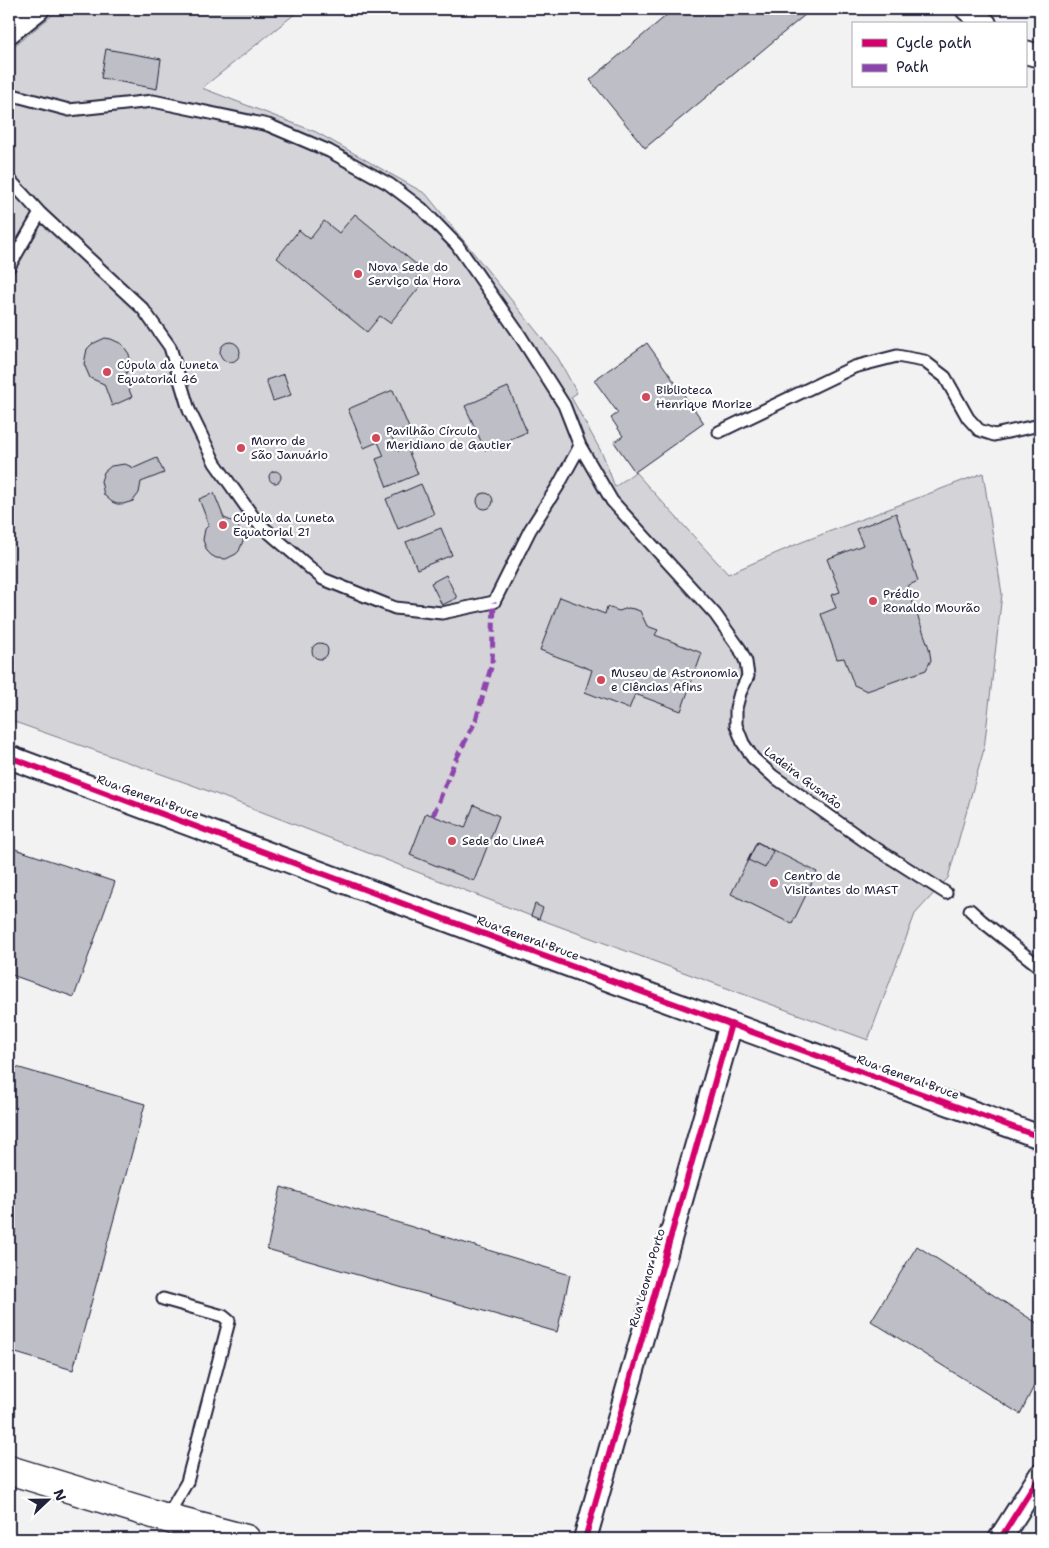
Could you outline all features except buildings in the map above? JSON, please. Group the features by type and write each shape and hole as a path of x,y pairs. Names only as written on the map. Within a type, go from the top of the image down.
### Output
{"main road":[{"path":"9,1470 170,1519 246,1539"},
{"path":"170,1519 215,1539"}],"street":[{"path":"9,32 38,9"},
{"path":"967,9 983,22"},
{"path":"1026,52 1040,56"},
{"name":"Rua General Bruce","path":"10,759 530,952 1040,1137"},
{"name":"Rua Leonor Porto","path":"584,1539 731,1024"},
{"path":"1000,1539 1040,1476"}],"lane":[{"name":"Ladeira Gusmão","path":"9,94 70,110 153,102 268,125 329,151 389,184 422,209 457,244 519,334 564,405 580,446 612,500 714,614 740,649 746,662 748,676 740,693 736,708 736,725 743,743 753,758 773,776 869,844 946,893"},
{"path":"9,179 40,213 143,309 170,347 189,410 215,464 257,522 323,579 395,608 442,613 494,602 530,530 558,486 580,446"},
{"path":"9,266 40,213"},
{"path":"719,432 854,367 897,356 924,361 945,377 968,418 979,430 994,435 1040,425"},
{"path":"970,910 1040,967"},
{"path":"164,1300 223,1316 229,1321 187,1482 170,1519"}],"shaded area":[{"path":"60,9 301,9 202,88 316,132 426,194 558,358 577,393 571,397 603,455 615,487 635,472 728,574 802,542 983,473 1002,594 984,749 948,878 915,914 868,1040 531,916 195,786 9,720 9,549 11,546 9,544 9,50"}],"marked path":[{"path":"433,816 454,763 476,720 492,664 494,602"}],"cycle path":[{"path":"9,757 530,951 1040,1137"},
{"path":"585,1539 731,1024"},
{"path":"1000,1539 1040,1476"}],"place":[{"name":"Nova Sede do Serviço da Hora","path":"358,274"},
{"name":"Cúpula da Luneta Equatorial 46","path":"107,372"},
{"name":"Biblioteca Henrique Morize","path":"646,397"},
{"name":"Pavilhão Círculo Meridiano de Gautier","path":"376,438"},
{"name":"Morro de São Januário","path":"241,448"},
{"name":"Cúpula da Luneta Equatorial 21","path":"223,525"},
{"name":"Prédio Ronaldo Mourão","path":"873,601"},
{"name":"Museu de Astronomia e Ciências Afins","path":"601,680"},
{"name":"Sede do LineA","path":"452,841"},
{"name":"Centro de Visitantes do MAST","path":"774,883"}]}
